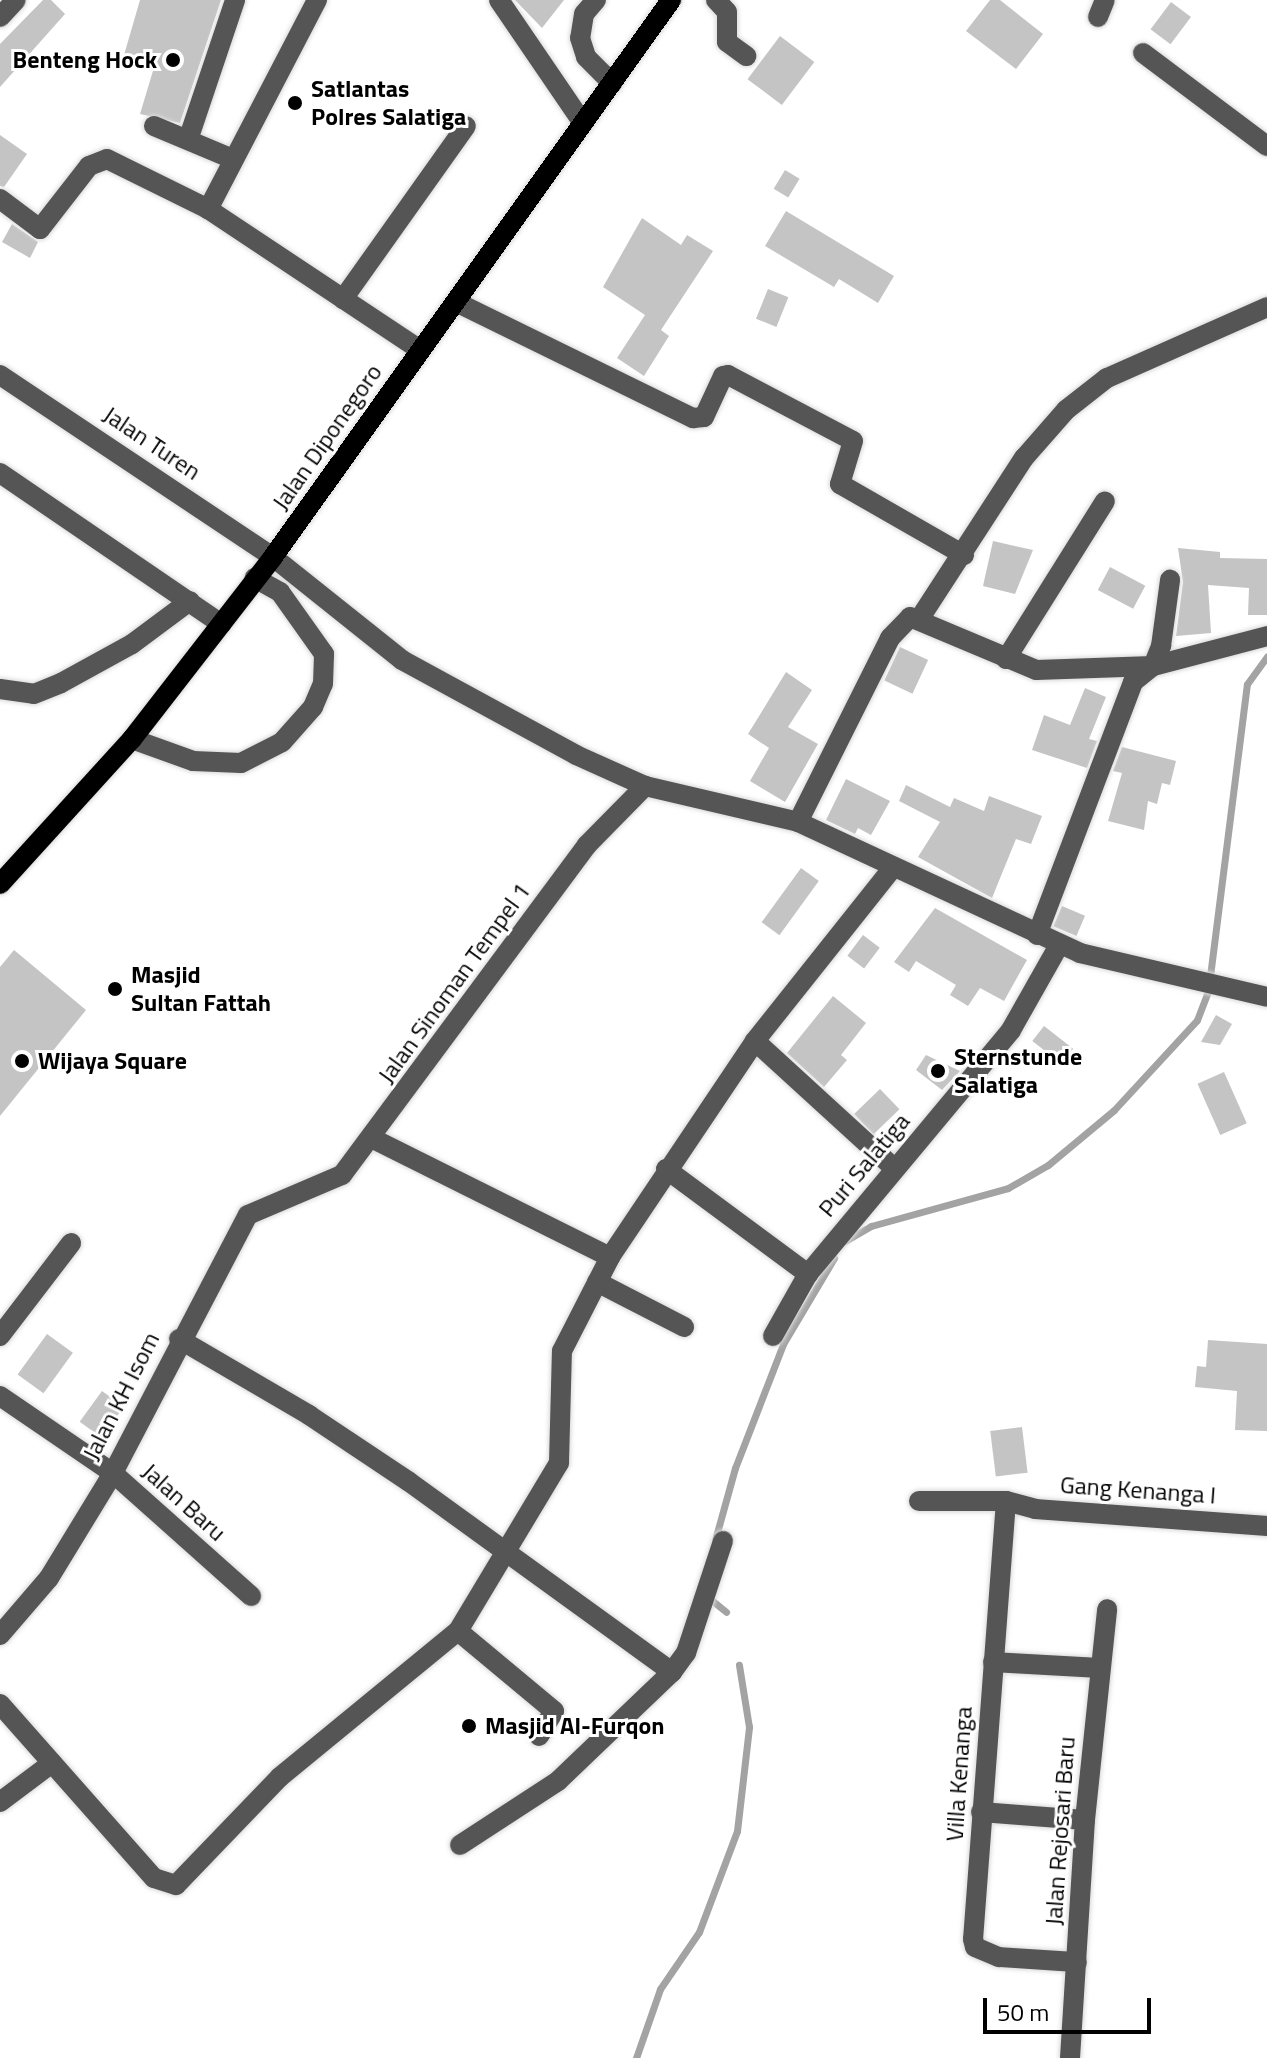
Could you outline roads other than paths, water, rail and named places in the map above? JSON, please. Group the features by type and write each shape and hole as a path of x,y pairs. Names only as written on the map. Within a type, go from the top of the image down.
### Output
{"main road":[{"name":"Jalan Diponegoro","path":"0,884 132,739 273,557 420,350 458,303 671,0"}],"street":[{"path":"0,17 16,0"},
{"path":"189,137 235,0"},
{"path":"208,209 317,0"},
{"path":"499,0 583,123"},
{"path":"596,0 584,14 580,38 586,57 612,83"},
{"path":"716,0 727,12 727,42 746,56"},
{"path":"1143,53 1267,146"},
{"path":"154,126 189,137 233,159"},
{"path":"343,299 466,126"},
{"path":"0,199 40,229 89,166 107,159 208,209 420,350"},
{"path":"458,303 693,418 704,417 723,376 728,375 853,441 840,484 964,555"},
{"path":"920,618 964,555 1024,458 1088,391 1154,356 1267,307"},
{"name":"Jalan Turen","path":"0,375 273,557 402,660 645,786 798,822 891,870 1059,945 1267,997"},
{"path":"0,473 221,624"},
{"path":"1006,659 1105,501"},
{"path":"132,739 193,761 241,763 282,742 313,707 323,684 324,654 280,592 255,578"},
{"path":"1037,935 1133,682 1153,666 1161,646 1170,580"},
{"path":"0,689 34,694 61,683 132,644 190,601"},
{"path":"798,822 890,638 910,617 920,618 1036,670 1153,666 1267,636"},
{"name":"Jalan Sinoman Tempel 1","path":"297,1198 342,1175 373,1139 587,845 645,786"},
{"path":"0,1704 154,1878 176,1885 280,1777 458,1631 503,1551 559,1463 562,1351 610,1257 666,1169 755,1041 891,870"},
{"name":"Puri Salatiga","path":"773,1336 808,1274 1020,1019 1059,945"},
{"path":"755,1041 894,1168"},
{"path":"373,1139 610,1257"},
{"path":"666,1169 808,1274"},
{"name":"Jalan KH Isom","path":"0,1635 49,1578 113,1473 179,1339 248,1215 297,1198"},
{"path":"0,1336 71,1243"},
{"path":"597,1282 684,1327"},
{"path":"179,1339 309,1415 667,1668"},
{"name":"Jalan Baru","path":"0,1396 113,1473 251,1596"},
{"path":"919,1501 1006,1501"},
{"name":"Gang Kenanga I","path":"1006,1501 1035,1509 1267,1526"},
{"name":"Villa Kenanga","path":"1006,1501 981,1812 975,1947 999,1957 1077,1962"},
{"path":"460,1845 558,1781 667,1668 686,1653 723,1541"},
{"name":"Jalan Rejosari Baru","path":"1070,2058 1085,1820 1107,1609"},
{"path":"458,1631 554,1711 539,1736"},
{"path":"993,1662 1099,1668"},
{"path":"0,1802 52,1763"},
{"path":"981,1812 1085,1820"}],"waterway":[{"path":"845,1241 871,1226 1008,1188 1048,1165 1114,1110 1197,1020 1208,992 1247,684 1267,656"},
{"path":"715,1540 735,1468 783,1344 834,1258"},
{"path":"709,1598 726,1612"},
{"path":"636,2058 660,1989 699,1932 737,1831 749,1727 739,1665"}],"place":[{"name":"Benteng Hock","path":"173,60"},
{"name":"Satlantas Polres Salatiga","path":"295,103"},
{"name":"Masjid Sultan Fattah","path":"115,989"},
{"name":"Wijaya Square","path":"22,1061"},
{"name":"Sternstunde Salatiga","path":"938,1071"},
{"name":"Masjid Al-Furqon","path":"469,1726"}]}
